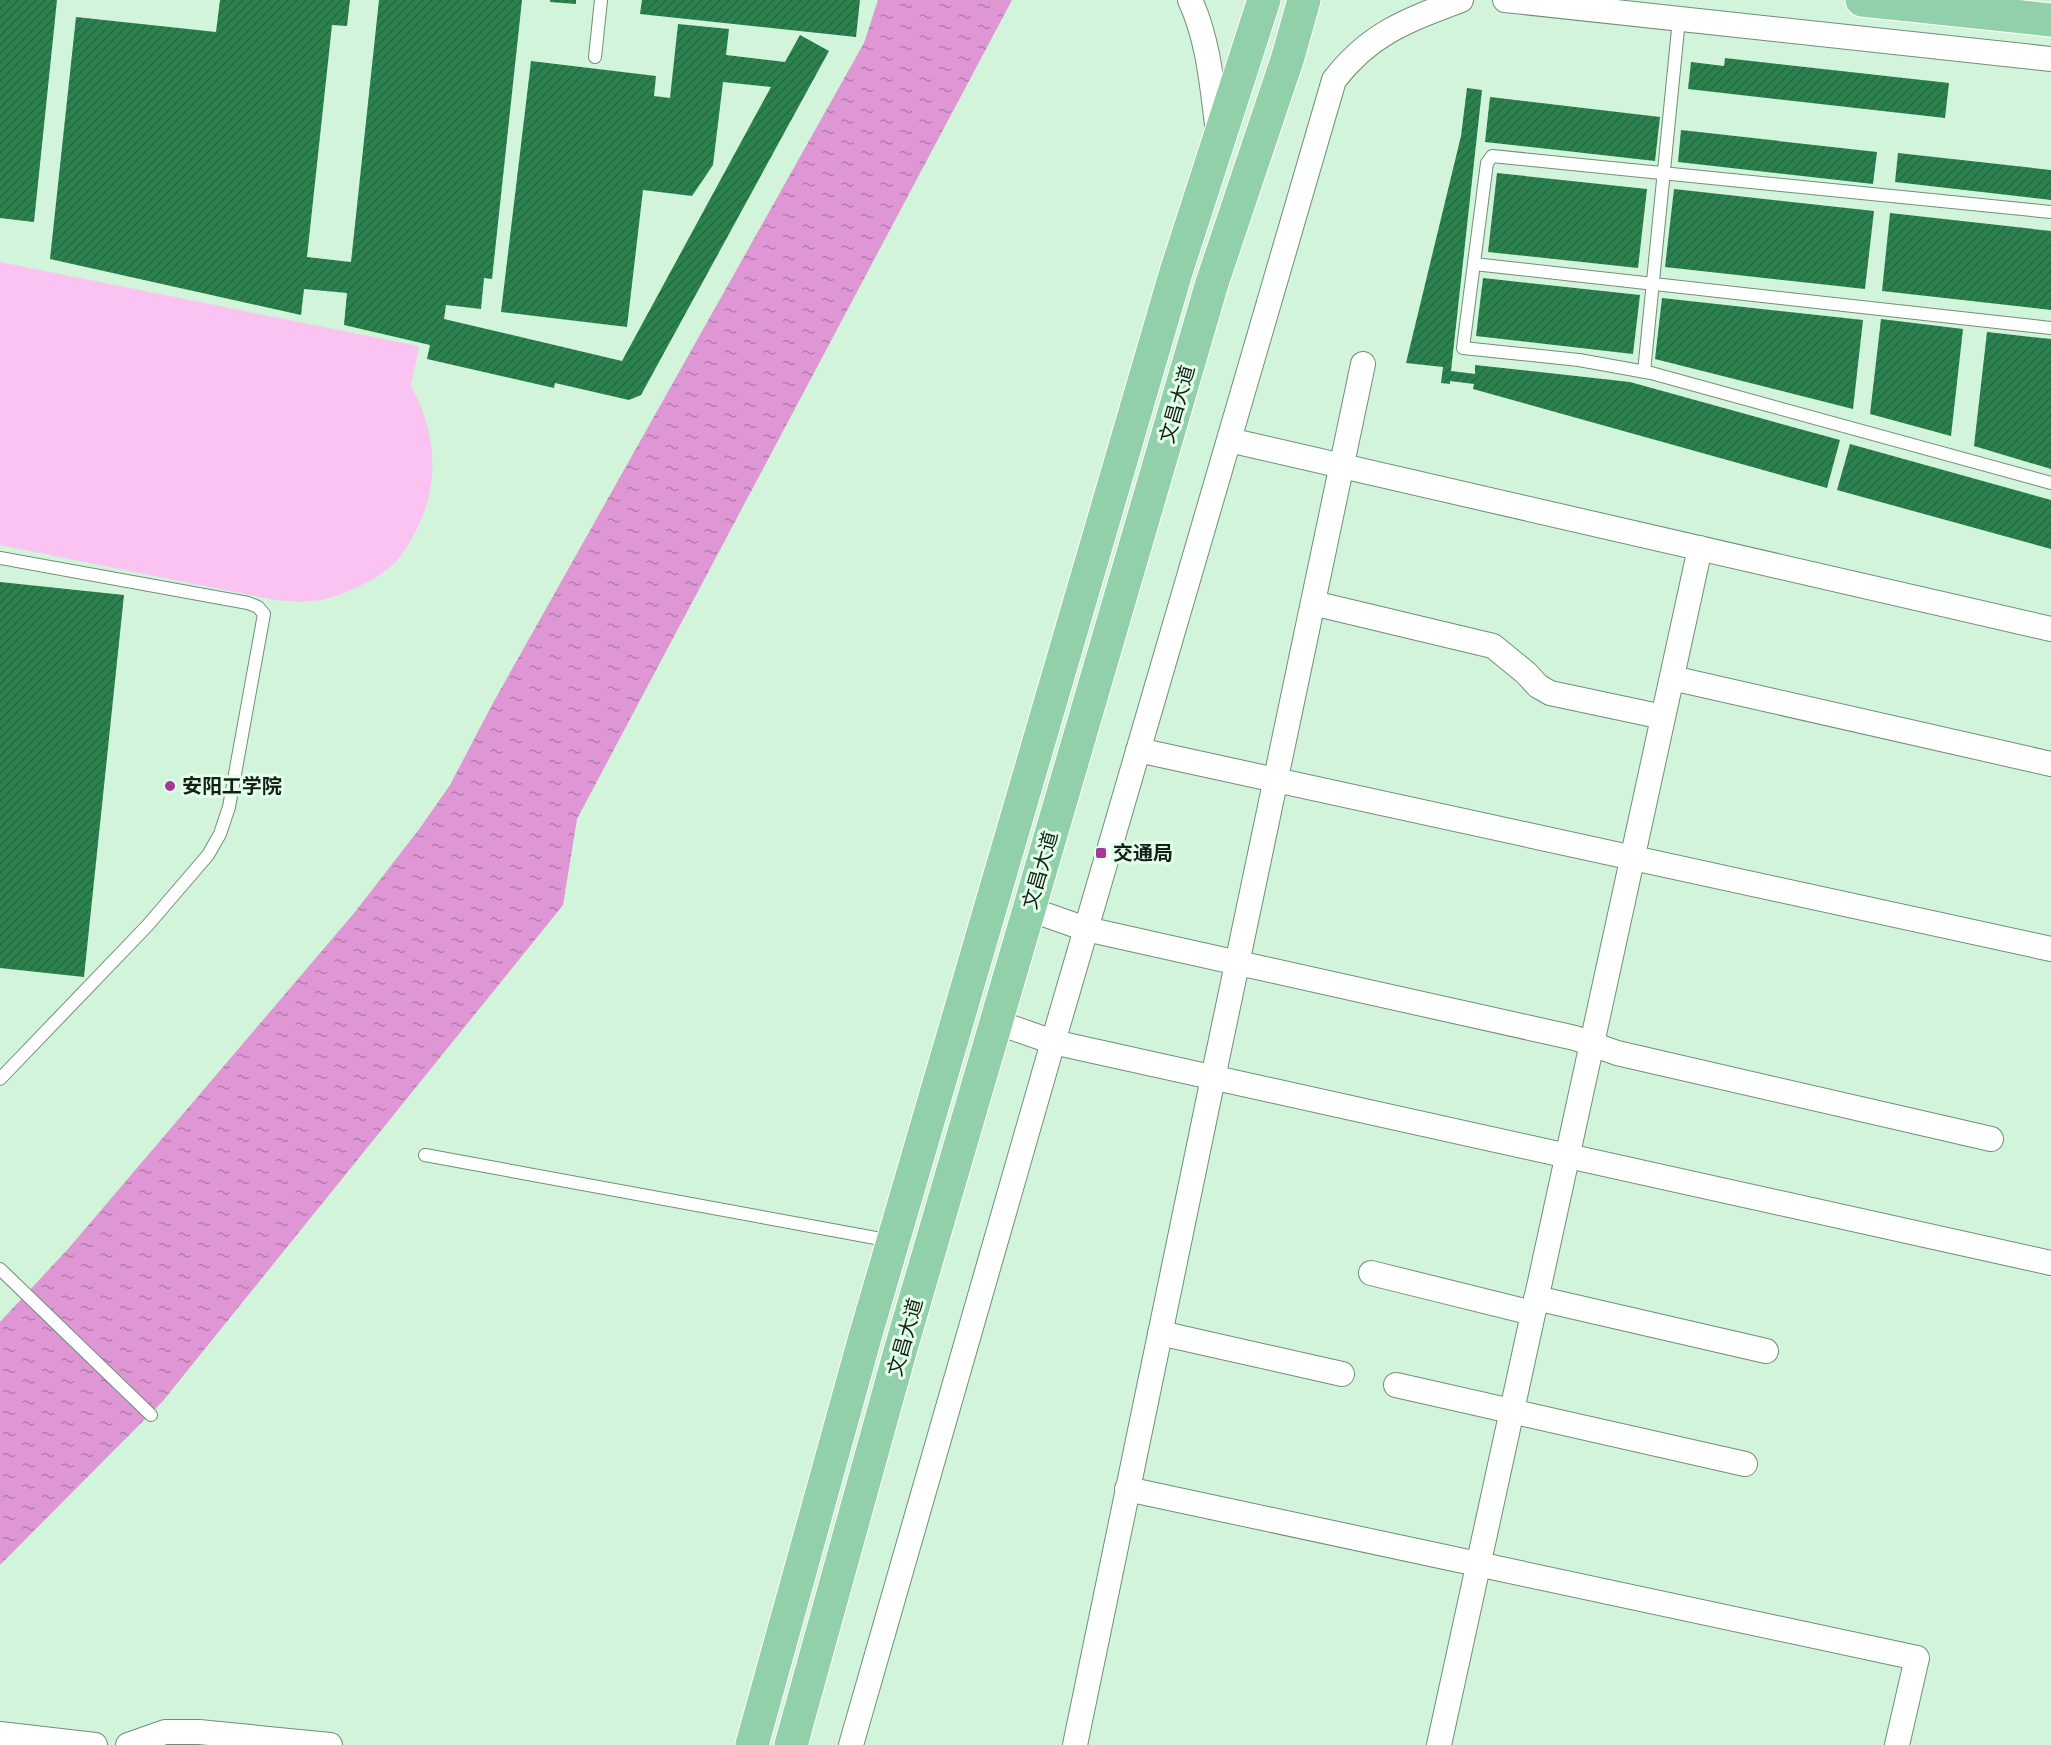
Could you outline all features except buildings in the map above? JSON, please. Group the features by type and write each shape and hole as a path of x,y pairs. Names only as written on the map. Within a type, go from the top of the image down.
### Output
{"main road":[{"name":"文昌大道","path":"752,1745 893,1241 1170,295 1264,0"},
{"name":"文昌大道","path":"790,1745 901,1348 1212,283 1288,57 1304,0"},
{"path":"1862,0 2051,20"}],"street":[{"path":"1190,0 1198,17 1208,53 1219,140"},
{"path":"851,1745 1053,1042 1334,80 1349,60 1374,39 1415,17 1461,0"},
{"path":"1505,0 2051,59"},
{"path":"1075,1745 1364,364"},
{"path":"1229,440 2051,629"},
{"path":"1439,1745 1700,548"},
{"path":"1313,603 1493,646 1538,686 1550,693 1663,717"},
{"path":"1672,678 2051,764"},
{"path":"1138,750 2051,948"},
{"path":"1029,909 1086,929 1575,1038 1617,1053 1991,1139"},
{"path":"996,1022 1053,1042 2051,1263"},
{"path":"1371,1273 1766,1351"},
{"path":"1160,1333 1342,1374"},
{"path":"1396,1384 1744,1464"},
{"path":"1127,1489 1917,1658 1897,1745"},
{"path":"128,1745 150,1741 165,1732 199,1732 330,1745"},
{"path":"7,1738 95,1745"}],"lane":[{"path":"595,57 602,0"},
{"path":"1644,372 1679,19"},
{"path":"2051,212 1492,156 1487,164 1462,348 1579,360 1644,372 2051,483"},
{"path":"1474,264 2051,328"},
{"path":"0,558 248,603 264,614 229,807 220,834 208,855 147,926 0,1079"},
{"path":"425,1155 893,1241"},
{"path":"0,1269 147,1411"}],"shaded area":[{"path":"0,262 419,346 411,386 426,422 430,441 432,478 423,516 412,538 394,564 369,581 328,598 312,601 275,600 0,545"}],"water":[{"path":"878,0 1012,0 577,819 563,905 162,1402 0,1565 0,1322 68,1249 355,912 450,785 493,703 864,43"}],"place":[{"name":"安阳工学院","path":"170,786"},
{"name":"交通局","path":"1101,853"}]}
